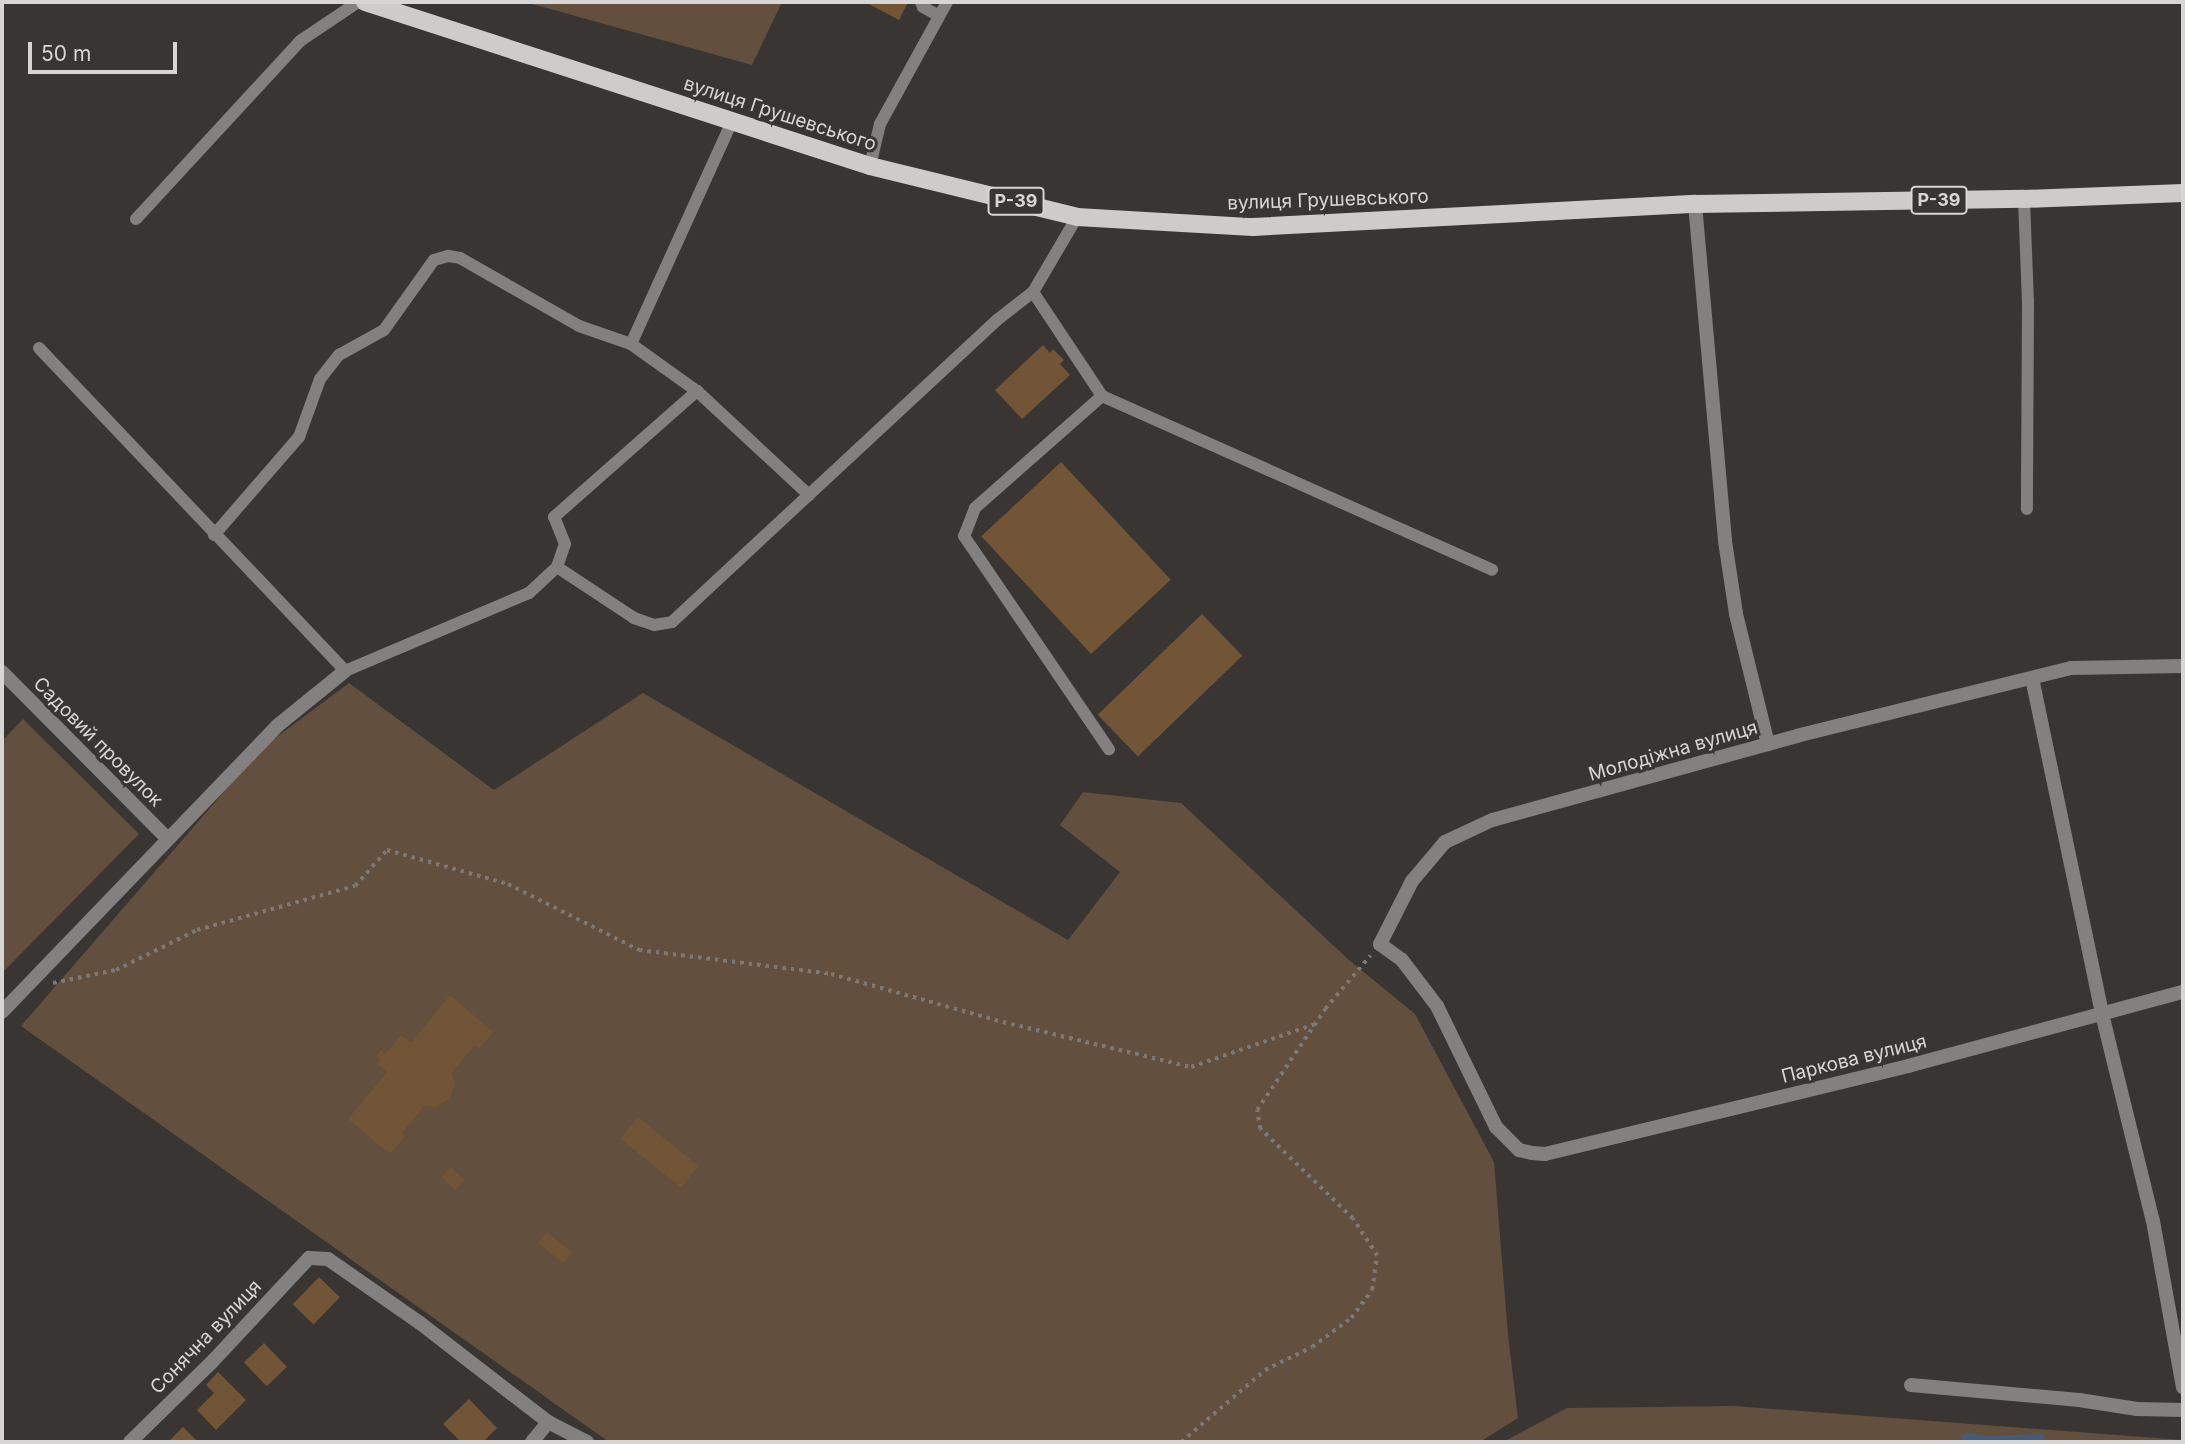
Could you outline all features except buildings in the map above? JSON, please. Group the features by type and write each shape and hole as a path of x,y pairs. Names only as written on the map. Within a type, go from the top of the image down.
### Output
{"main road":[{"name":"вулиця Грушевського","path":"365,2 870,166 1077,217 1253,227 1695,204"},
{"name":"Р-39","path":"1695,204 2024,199 2183,193"}],"street":[{"path":"1695,204 1725,541 1736,614 1768,744"},
{"name":"Молодіжна вулиця","path":"1380,944 1412,881 1445,842 1492,820 1768,744 2071,668 2183,666"},
{"path":"2,1012 277,726 345,671"},
{"name":"Садовий провулок","path":"2,672 167,839"},
{"path":"2032,678 2102,1014 2153,1221 2183,1387"},
{"name":"Паркова вулиця","path":"1380,944 1402,960 1437,1006 1496,1127 1513,1145 1532,1153 1545,1154 1908,1066 2183,992"},
{"name":"Сонячна вулиця","path":"130,1442 211,1363 309,1258 328,1259 420,1323 548,1422"},
{"path":"1911,1385 2080,1400 2137,1409 2183,1410"},
{"path":"532,1442 548,1422 587,1442"}],"lane":[{"path":"136,219 300,41 358,2"},
{"path":"921,2 923,7 939,16"},
{"path":"870,166 880,124 947,2"},
{"path":"631,344 732,121"},
{"path":"2024,199 2028,301 2027,509"},
{"path":"557,567 634,618 654,625 672,622 997,320 1033,292 1077,217"},
{"path":"214,535 299,437 320,379 339,355 384,330 434,260 448,256 460,258 579,326 631,344 697,391 808,495"},
{"path":"1033,292 1102,396 1492,570"},
{"path":"39,348 345,671 529,593 557,567 565,544 554,517 697,391"},
{"path":"1102,396 975,508 964,536 1109,749"}],"path":[{"path":"23,990 116,970 197,930 355,886 387,850 508,884 639,950 831,974 1003,1022 1191,1067 1315,1024"},
{"path":"1181,1442 1265,1370 1312,1347 1351,1318 1372,1290 1377,1256 1353,1219 1260,1129 1256,1110 1315,1024 1380,944"}],"shaded area":[{"path":"525,2 782,2 752,65"},
{"path":"349,683 494,790 643,693 1068,940 1120,872 1060,825 1083,792 1181,803 1349,960 1415,1014 1494,1162 1508,1335 1518,1418 1480,1442 609,1442 21,1026 262,748"},
{"path":"23,719 139,834 2,973 2,741"},
{"path":"1734,1406 2183,1442 1503,1442 1567,1408"}],"water":[{"path":"1967,1433 1991,1436 2043,1434 2046,1442 1961,1442 1961,1436"}]}
